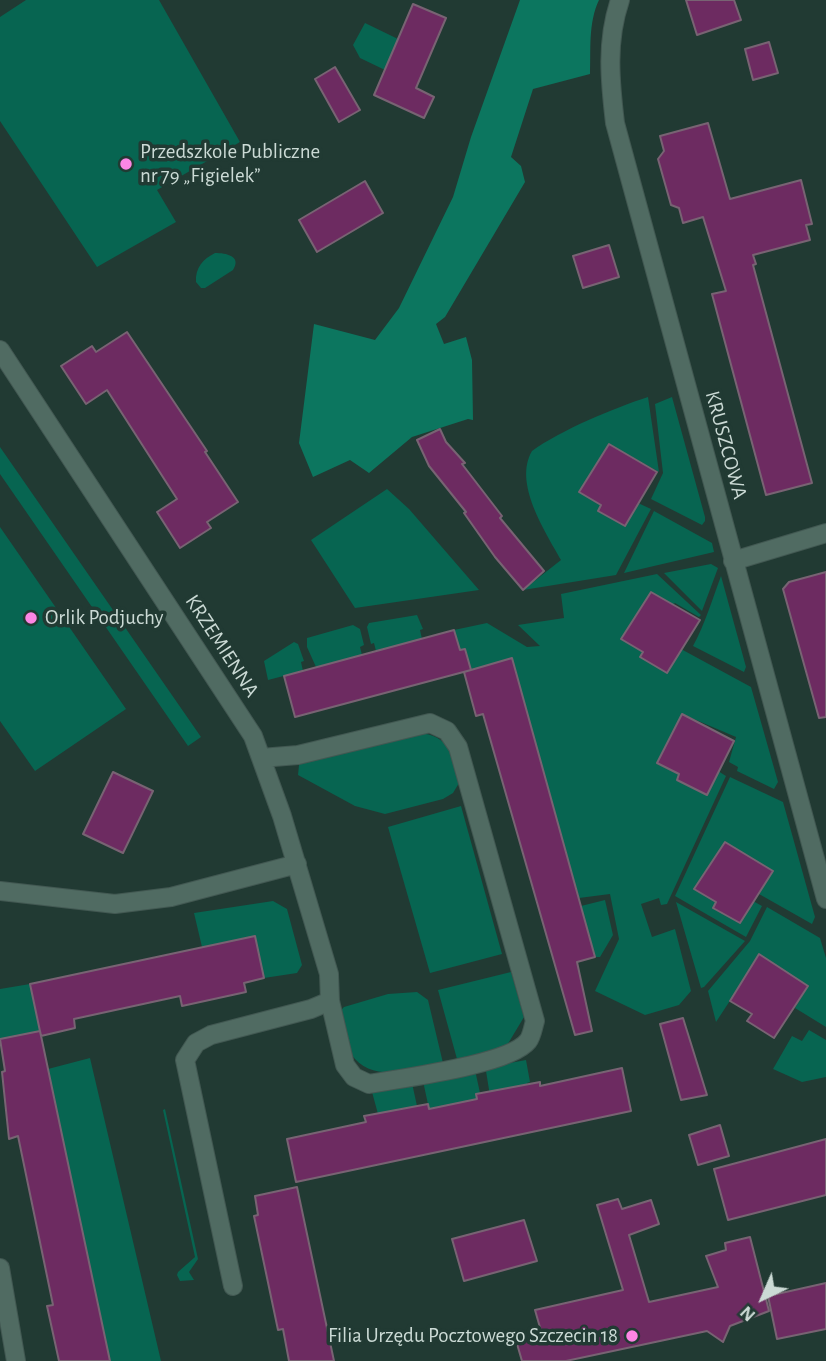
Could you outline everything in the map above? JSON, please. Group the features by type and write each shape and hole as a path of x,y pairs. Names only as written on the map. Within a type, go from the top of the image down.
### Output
{"street":[{"name":"KRUSZCOWA","path":"620,0 610,42 615,123 826,899"},
{"name":"KRZEMIENNA","path":"0,350 253,736 297,864 329,974 330,1002 345,1065 355,1077 369,1084 479,1063 517,1050 529,1040 535,1021 458,747 447,731 430,723 298,755 261,758"},
{"path":"733,561 826,533"},
{"path":"0,891 115,904 171,897 297,864"},
{"path":"233,1286 185,1060 196,1043 211,1035 330,1002"},
{"path":"0,1268 16,1361"}],"green space":[{"name":"Przedszkole Publiczne nr 79 „Figielek”","path":"26,0 159,0 240,142 157,190 176,222 97,267 0,121 0,17"},
{"path":"520,0 599,0 592,27 590,74 533,89 511,157 521,166 525,182 445,317 436,324 444,344 466,337 472,360 473,420 468,419 412,437 369,473 350,460 313,477 299,443 314,324 375,340 399,308 453,197 471,137"},
{"path":"365,23 398,39 385,70 360,58 353,45"},
{"path":"215,253 232,256 236,261 233,270 201,288 196,282 198,268"},
{"path":"648,397 659,472 609,444 579,492 601,505 598,511 625,526 638,503 651,509 616,575 523,590 561,560 533,507 529,492 526,477 532,451 588,420"},
{"path":"672,397 705,517 702,525 651,499 663,473 655,404"},
{"path":"0,447 201,737 188,746 0,474"},
{"path":"387,489 409,509 479,590 355,608 311,540"},
{"path":"654,511 712,543 714,552 624,573"},
{"name":"Orlik Podjuchy","path":"0,527 126,709 35,771 0,721"},
{"path":"711,564 718,568 702,611 664,573"},
{"path":"657,574 701,615 699,617 675,603 672,605 651,592 621,639 643,652 640,657 681,649 751,687 778,782 774,789 737,771 738,767 729,762 736,737 682,714 657,764 679,774 677,780 706,795 718,771 726,776 667,904 661,905 659,898 641,904 652,937 675,929 691,991 679,1005 645,1015 595,991 619,939 610,894 579,898 512,659 471,670 465,649 460,650 454,630 487,623 527,647 540,646 518,625 564,618 561,594"},
{"path":"721,576 746,667 744,672 693,646"},
{"path":"417,615 423,629 420,630 422,639 376,651 374,643 371,644 367,627 369,623"},
{"path":"353,625 360,629 364,645 360,647 362,655 316,667 307,647 307,638"},
{"path":"294,642 298,644 304,661 301,662 303,671 268,680 264,661"},
{"path":"418,733 437,738 452,756 459,783 453,793 443,799 385,814 355,806 298,775 299,765 303,762"},
{"path":"730,777 783,802 815,917 812,924 759,894 772,871 725,842 694,889 716,902 713,908 740,923 753,901 762,906 746,937 675,896"},
{"path":"461,806 502,954 430,973 388,827"},
{"path":"605,900 613,935 600,957 595,957 581,906"},
{"path":"273,901 287,909 302,965 297,973 264,978 255,936 202,947 194,913"},
{"path":"676,902 745,941 701,988"},
{"path":"767,907 820,938 826,958 826,1027 795,1008 808,986 760,955 716,1022 708,991 750,941"},
{"path":"511,972 524,1017 506,1047 457,1059 438,990"},
{"path":"30,984 40,1031 0,1039 0,989"},
{"path":"417,992 428,1000 443,1063 394,1072 382,1072 360,1064 349,1050 339,1012 344,1007 388,994"},
{"path":"809,1030 826,1040 826,1077 802,1082 773,1069 792,1036 802,1041"},
{"path":"90,1058 161,1361 110,1361 48,1069"},
{"path":"526,1060 530,1082 527,1083 527,1088 490,1096 486,1071 488,1067"},
{"path":"475,1070 480,1093 476,1094 477,1099 429,1109 423,1081"},
{"path":"412,1083 417,1106 378,1114 372,1092"},
{"path":"165,1109 198,1259 189,1272 194,1280 180,1281 177,1275 195,1257 163,1110"}],"building":[{"path":"686,0 734,0 741,20 697,35"},
{"path":"413,4 446,18 416,88 434,97 424,118 374,95"},
{"path":"769,42 778,73 753,80 745,49"},
{"path":"335,67 360,110 339,122 315,79"},
{"path":"708,123 730,199 801,180 812,224 806,225 810,240 753,255 756,264 753,265 812,483 766,495 712,294 726,291 703,217 683,223 679,208 671,205 658,159 664,151 660,136"},
{"path":"365,181 383,213 317,252 299,220"},
{"path":"609,245 619,277 583,288 573,256"},
{"path":"127,332 238,502 207,522 211,528 180,548 157,512 177,499 107,390 86,404 61,366 92,346 96,352"},
{"path":"440,429 446,442 465,463 462,464 502,516 500,518 544,571 523,590 495,557 464,513 466,512 429,466 417,440"},
{"path":"609,444 657,472 625,526 598,511 601,505 579,492"},
{"path":"826,572 826,717 819,718 783,589 789,582"},
{"path":"651,592 700,620 667,673 640,657 643,652 621,639"},
{"path":"454,630 460,650 465,649 471,670 295,717 284,676"},
{"path":"512,658 595,957 577,962 592,1031 575,1035 483,714 476,716 464,672"},
{"path":"682,714 734,741 707,795 677,780 679,774 657,763"},
{"path":"113,772 153,791 123,853 83,834"},
{"path":"725,842 773,871 740,923 713,908 716,902 694,889"},
{"path":"255,936 264,978 244,983 246,992 182,1006 180,996 74,1019 75,1028 41,1036 30,984"},
{"path":"759,954 808,986 774,1038 747,1021 752,1014 730,1001"},
{"path":"683,1018 707,1095 681,1100 660,1024"},
{"path":"40,1031 110,1361 59,1361 47,1306 53,1305 18,1136 9,1139 2,1072 5,1071 0,1039"},
{"path":"622,1068 631,1111 296,1182 287,1139 366,1122 364,1116 428,1104 429,1109 477,1099 476,1094 540,1082 540,1086"},
{"path":"720,1125 729,1156 698,1165 689,1135"},
{"path":"826,1139 826,1195 728,1220 714,1169"},
{"path":"297,1187 334,1361 289,1361 283,1329 278,1330 254,1216 258,1215 255,1196"},
{"path":"618,1199 622,1209 651,1200 659,1224 629,1235 649,1302 718,1287 706,1256 726,1250 725,1243 750,1237 769,1311 730,1326 723,1342 707,1331 566,1361 522,1361 515,1337 541,1331 535,1310 623,1290 597,1205"},
{"path":"524,1220 537,1261 464,1281 452,1239"},
{"path":"826,1283 826,1329 777,1339 768,1296"}],"place":[{"name":"Przedszkole Publiczne nr 79 „Figielek”","path":"126,164"},
{"name":"Orlik Podjuchy","path":"31,618"},
{"name":"Filia Urzędu Pocztowego Szczecin 18","path":"632,1336"}]}
